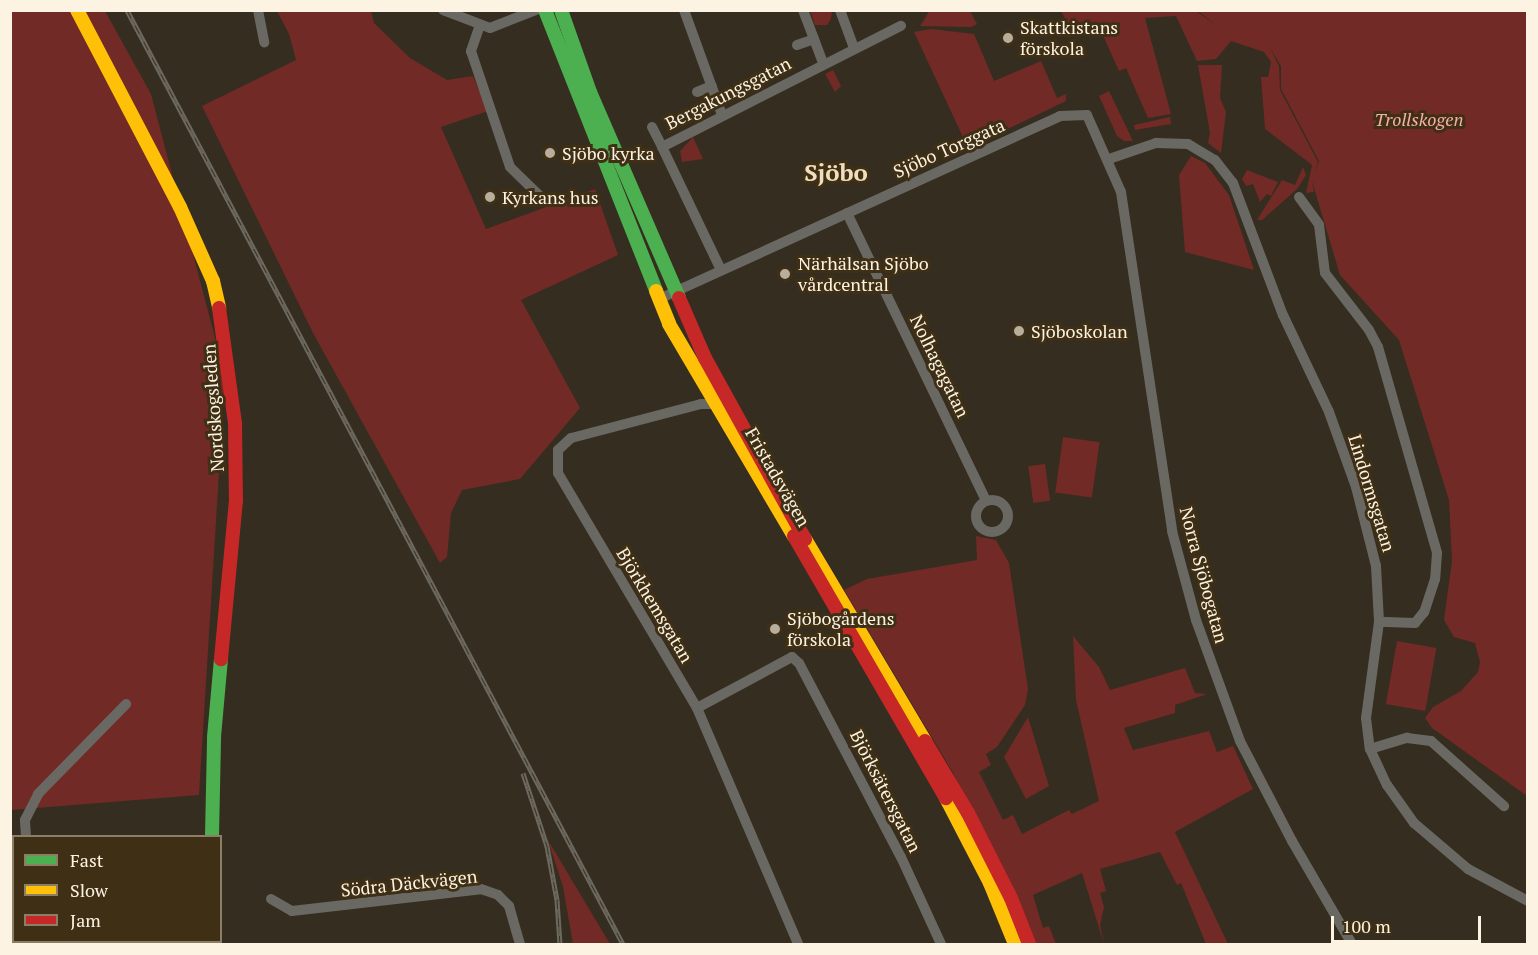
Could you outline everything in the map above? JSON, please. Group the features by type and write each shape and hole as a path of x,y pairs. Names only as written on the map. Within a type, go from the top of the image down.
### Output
{"street":[{"name":"Nordskogsleden","path":"77,10 180,207 213,281 226,336 235,423 236,512 214,737 212,835"},
{"path":"258,10 264,42"},
{"path":"442,10 490,28 536,10"},
{"name":"Fristadsvägen","path":"545,10 659,299 714,404 928,764 990,883 1015,945"},
{"name":"Fristadsvägen","path":"561,10 590,92 674,292 730,405 968,813 1011,898 1029,945"},
{"path":"684,10 713,78 722,115"},
{"path":"803,10 823,63"},
{"path":"840,10 854,48"},
{"path":"480,25 471,51 510,167 545,201"},
{"name":"Bergakungsgatan","path":"721,270 662,147 823,63 901,26"},
{"path":"797,45 814,39"},
{"path":"697,92 713,78"},
{"name":"Sjöbo Torggata","path":"659,299 1060,116 1080,112 1090,118"},
{"name":"Norra Sjöbogatan","path":"1090,118 1109,159 1125,216 1172,531 1196,620 1240,741 1292,841 1350,941"},
{"path":"652,127 662,147"},
{"name":"Lindormsgatan","path":"1109,159 1156,143 1188,144 1215,160 1233,183 1356,487 1377,566 1379,621 1366,718 1370,749 1387,785 1414,823 1468,869 1527,901"},
{"path":"1299,197 1319,225 1325,273 1378,347 1437,553 1435,579 1424,612 1415,623 1379,621"},
{"name":"Nolhagagatan","path":"847,213 986,501"},
{"name":"Björkhemsgatan","path":"730,405 701,404 571,438 558,450 556,458 560,478 698,708 798,945"},
{"name":"Björksätersgatan","path":"698,708 792,657 820,700 867,790 941,945"},
{"path":"26,835 25,820 38,794 126,704"},
{"path":"1370,749 1407,738 1431,741 1504,806"},
{"name":"Södra Däckvägen","path":"271,899 292,911 481,890 498,895 509,906 520,945"},
{"path":"1338,945 1350,941"}],"green space":[{"path":"930,10 970,11 977,24 971,27 920,26"},
{"path":"11,11 105,11 151,94 225,376 199,795 11,810"},
{"path":"277,11 371,11 374,23 410,58 447,80 473,76 488,111 441,127 486,229 595,189 618,255 521,300 580,408 520,479 462,490 451,513 447,557 440,563 313,333 202,106 296,60 289,34"},
{"path":"810,11 832,11 831,19 827,25 815,25"},
{"name":"Trollskogen","path":"1061,11 1196,11 1216,25 1198,11 1527,11 1527,796 1432,728 1425,718 1433,707 1461,691 1478,672 1480,662 1475,643 1454,637 1444,620 1452,561 1449,500 1399,340 1340,275 1312,181 1314,192 1306,193 1312,165 1265,129 1261,77 1268,77 1271,62 1264,52 1231,41 1216,59 1197,61 1176,16 1145,18 1171,114 1148,118 1126,68 1119,71 1097,22 1072,31","holes":["1270,48 1281,66 1281,89 1319,161 1314,175 1318,162 1280,90 1279,66"]},
{"path":"931,29 974,34 994,81 1041,61 1057,98 1066,94 1066,101 968,148 914,32"},
{"path":"1198,65 1222,65 1220,98 1226,112 1221,153 1208,143 1210,133"},
{"path":"833,70 841,86 835,92 825,74"},
{"path":"1109,91 1133,141 1124,141 1117,136 1099,96"},
{"path":"1170,117 1171,124 1135,130 1134,125"},
{"path":"693,137 703,159 682,162 680,151"},
{"path":"1191,156 1205,163 1229,195 1254,270 1185,252 1179,175"},
{"path":"1303,167 1306,175 1297,189 1262,220 1257,220 1282,180 1295,185"},
{"path":"1247,170 1278,182 1271,196 1267,194 1260,202 1253,184 1246,186 1242,179"},
{"path":"1063,437 1100,442 1092,498 1055,492"},
{"path":"1045,464 1050,501 1033,503 1028,466"},
{"path":"976,536 996,540 1009,563 1028,689 1025,705 997,747 986,754 991,765 979,772 1003,820 1013,815 1022,834 1069,810 1072,814 1099,801 1076,700 1073,636 1099,667 1110,690 1185,668 1195,693 1207,694 1175,705 1175,713 1124,728 1133,750 1209,731 1217,752 1233,746 1253,789 1175,832 1228,944 1206,944 1181,883 1177,885 1160,852 1100,869 1106,891 1100,893 1104,907 1100,925 1104,944 1082,873 1033,895 1043,928 1049,926 1056,944 1034,944 952,771 844,590 867,579 977,560"},
{"path":"1397,641 1436,648 1425,711 1386,704"},
{"path":"1028,717 1049,786 1026,799 1004,757"},
{"path":"548,840 610,944 573,944 563,887"}],"railway":[{"path":"127,10 623,944"},
{"path":"523,773 547,846 557,900 560,944"}],"traffic: fast":[{"path":"545,10 656,291"},
{"path":"561,10 590,92 679,298"},
{"path":"212,835 214,737 221,659"}],"traffic: slow":[{"path":"77,10 180,207 213,281 219,308"},
{"path":"656,291 669,324 794,536"},
{"path":"805,539 925,741"},
{"path":"946,798 990,883 1015,944"}],"traffic: jam":[{"path":"679,298 705,358 805,539"},
{"path":"219,308 235,423 236,500 221,659"},
{"path":"794,536 946,798"},
{"path":"925,741 968,813 1011,898 1029,944"}],"place":[{"name":"Skattkistans förskola","path":"1008,38"},
{"name":"Sjöbo kyrka","path":"550,153"},
{"name":"Kyrkans hus","path":"490,197"},
{"name":"Närhälsan Sjöbo vårdcentral","path":"785,274"},
{"name":"Sjöboskolan","path":"1019,331"},
{"name":"Sjöbogårdens förskola","path":"775,629"}],"district":[{"name":"Sjöbo","path":"836,173"}]}
